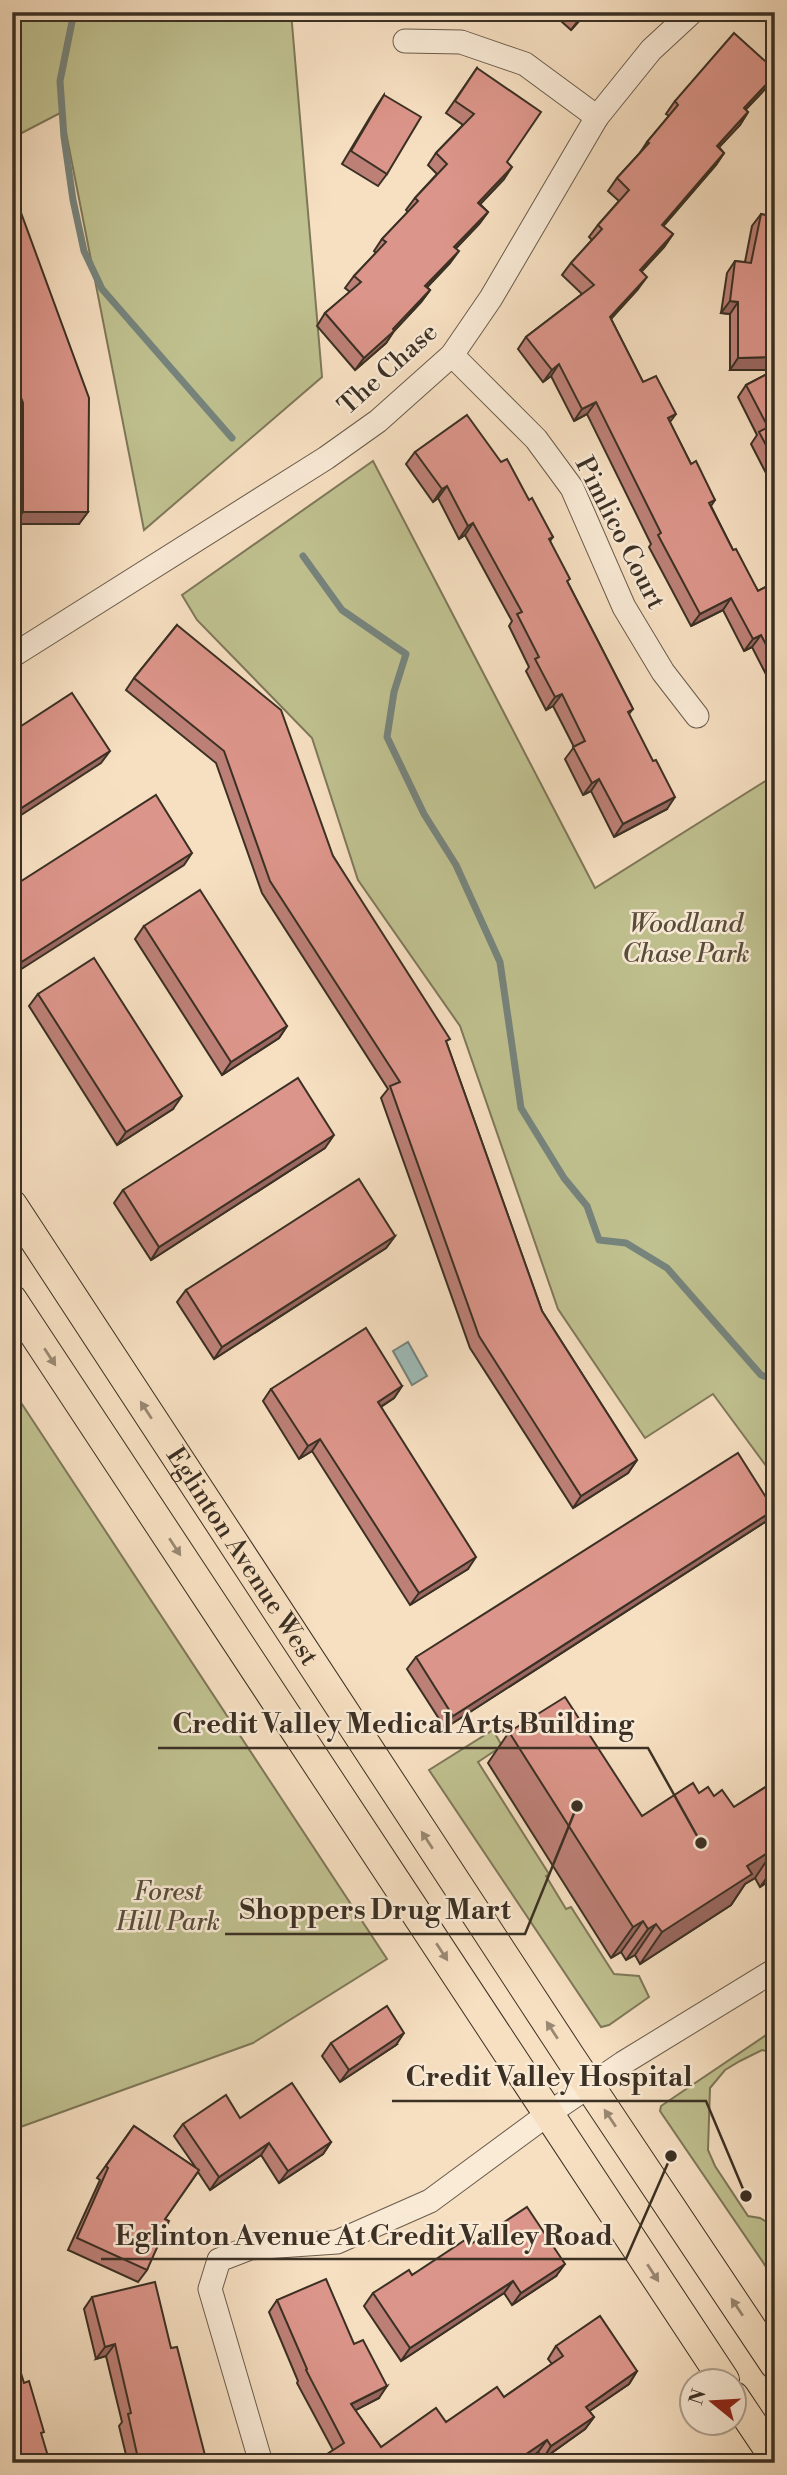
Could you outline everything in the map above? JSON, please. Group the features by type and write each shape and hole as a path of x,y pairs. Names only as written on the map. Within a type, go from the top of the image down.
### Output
{"main road":[{"name":"Eglinton Avenue West","path":"12,1205 590,2087 775,2364"},
{"name":"Eglinton Avenue West","path":"12,1300 714,2366"},
{"path":"748,2417 775,2458"}],"street":[{"name":"The Chase","path":"12,656 336,450 378,421 452,355 491,298 597,117 651,50 692,12"},
{"path":"405,41 461,42 525,64 597,117"},
{"name":"Pimlico Court","path":"452,355 536,439 572,488 624,607 663,672 697,716"},
{"path":"261,2463 209,2290 219,2260 250,2248 337,2242 413,2210 430,2201 548,2114 635,2056 775,1970"}],"green space":[{"path":"12,12 291,12 322,377 144,530 62,112 12,138"},
{"name":"Woodland Chase Park","path":"373,461 595,888 775,775 775,1478 713,1394 645,1438 558,1309 460,1026 358,880 312,738 197,620 182,595"},
{"name":"Forest Hill Park","path":"12,1389 387,1959 253,2043 12,2130"},
{"path":"493,1730 502,1746 478,1762 549,1874 546,1876 566,1909 571,1907 614,1974 639,1976 649,1997 609,2025 601,2027 429,1770"},
{"path":"775,2029 775,2053 762,2050 740,2061 725,2070 710,2088 708,2150 715,2166 748,2216 760,2218 775,2227 775,2280 660,2111 661,2106"}],"water":[{"path":"408,1342 427,1376 412,1385 393,1351"}],"building":[{"path":"734,33 775,70 775,75 744,108 748,112 717,146 724,153 662,225 673,234 640,270 647,277 610,317 643,382 656,376 676,414 668,418 691,464 696,461 715,500 709,503 758,591 775,582 775,662 761,635 753,639 731,598 700,614 658,535 661,533 596,402 582,409 559,364 552,370 526,337 594,285 571,263 602,229 598,225 629,190 617,178 649,143 647,142 678,105 675,101"},
{"path":"477,68 541,112 507,162 512,167 478,203 488,212 454,247 459,251 425,286 430,290 394,331 364,358 325,313 361,282 354,276 386,242 382,239 418,201 415,198 447,164 436,153 474,114 455,101"},
{"path":"384,95 421,117 387,174 351,151"},
{"path":"12,191 89,398 88,512 23,512 23,403 12,373"},
{"path":"761,214 775,217 775,357 738,358 738,302 730,301 735,261 751,263"},
{"path":"775,370 775,462 759,432 768,427 746,385"},
{"path":"467,415 501,462 507,459 529,500 532,498 553,537 549,539 570,579 567,581 633,709 628,712 675,797 623,824 599,779 592,783 573,747 585,741 562,694 555,697 535,659 539,657 517,614 522,612 473,523 468,526 447,486 442,489 415,452"},
{"path":"177,625 281,710 333,856 450,1039 446,1041 542,1311 637,1460 581,1496 479,1336 390,1086 400,1082 270,881 224,751 134,678"},
{"path":"72,693 110,751 12,814 12,732"},
{"path":"156,795 192,853 12,968 12,887"},
{"path":"200,890 287,1026 231,1062 144,926"},
{"path":"94,958 182,1096 126,1132 38,994"},
{"path":"298,1078 334,1135 159,1247 123,1190"},
{"path":"359,1179 395,1236 222,1347 186,1290"},
{"path":"366,1328 402,1386 378,1402 476,1557 419,1593 320,1439 308,1446 271,1389"},
{"path":"738,1453 774,1510 453,1716 416,1657"},
{"path":"565,1697 642,1816 693,1783 699,1793 708,1787 714,1796 722,1790 734,1807 775,1781 775,1848 747,1866 752,1874 662,1932 656,1924 648,1929 643,1921 633,1927 509,1732"},
{"path":"387,2006 404,2033 349,2070 331,2043"},
{"path":"292,2083 331,2142 288,2171 269,2143 219,2177 183,2124 226,2095 240,2118"},
{"path":"134,2126 199,2170 165,2219 169,2221 147,2270 77,2238 108,2168 106,2166"},
{"path":"527,2207 565,2264 521,2293 513,2281 410,2348 373,2293 409,2270 412,2275 468,2238 471,2244"},
{"path":"326,2279 354,2344 363,2340 387,2386 351,2404 381,2447 436,2408 446,2422 497,2387 504,2397 563,2356 556,2346 600,2316 637,2371 586,2407 594,2417 551,2446 547,2440 513,2463 485,2463 482,2459 477,2463 320,2463 318,2460 344,2443 306,2370 277,2300"},
{"path":"155,2282 171,2348 177,2347 207,2463 139,2463 115,2344 105,2347 92,2297"},
{"path":"12,2344 24,2383 29,2381 50,2463 12,2463"}],"waterway":[{"path":"74,12 60,81 64,137 84,251 102,289 232,438"},
{"path":"303,556 342,610 406,654 394,692 387,737 424,814 456,865 500,962 521,1108 564,1178 587,1206 599,1240 626,1243 667,1268 761,1375 775,1380"}],"place":[{"name":"Shoppers Drug Mart","path":"577,1806"},
{"name":"Credit Valley Medical Arts Building","path":"701,1843"},
{"name":"Eglinton Avenue At Credit Valley Road","path":"671,2156"},
{"name":"Credit Valley Hospital","path":"746,2196"}]}
